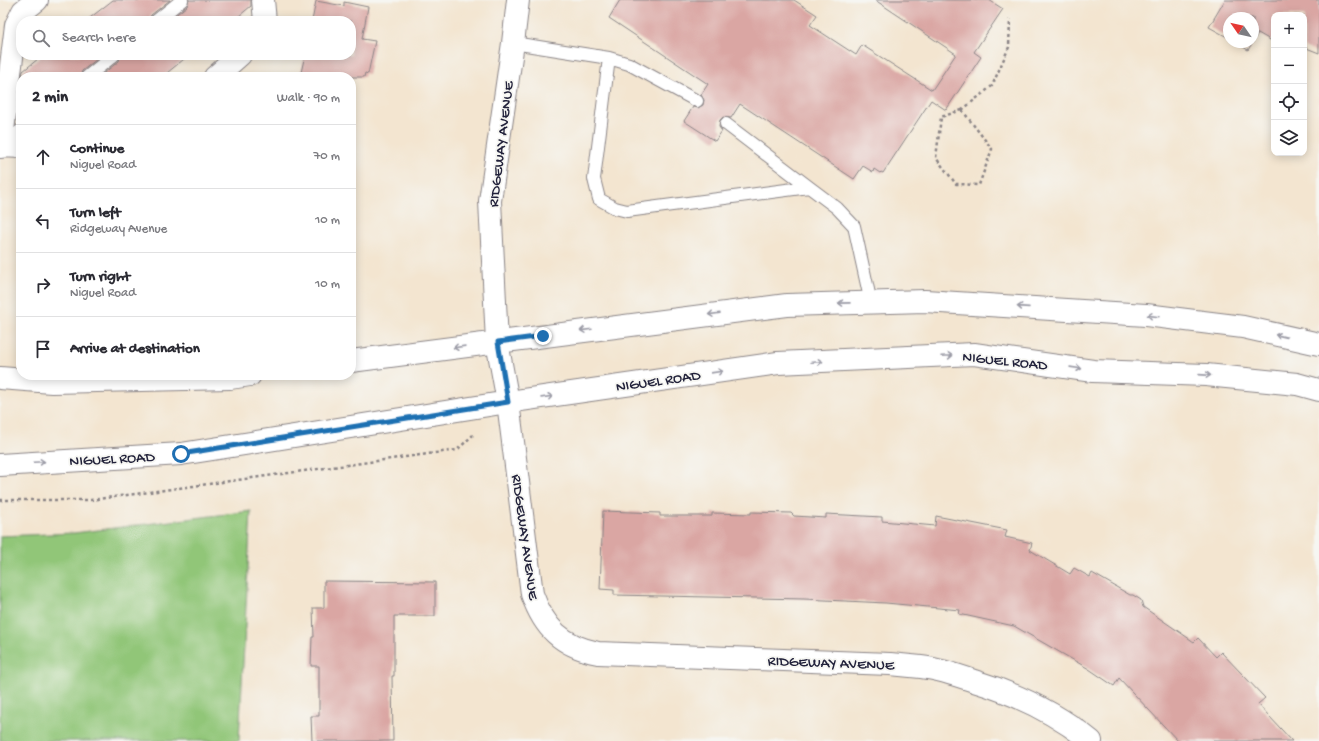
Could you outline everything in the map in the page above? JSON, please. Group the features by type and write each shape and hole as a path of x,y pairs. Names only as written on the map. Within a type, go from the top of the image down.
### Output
{"main road":[{"path":"20,16 23,11 37,0"},
{"path":"263,0 265,16"},
{"name":"RIDGEWAY AVENUE","path":"518,0 490,201 498,342 508,402 532,594 544,621 554,632 565,640 584,650 598,653 890,664 922,667 955,674 998,688 1026,700 1054,715 1091,741"},
{"path":"7,147 16,25"},
{"path":"220,72 234,60"},
{"path":"356,360 787,305 925,301 1146,315 1243,327 1319,344"},
{"name":"NIGUEL ROAD","path":"0,464 181,454 508,402 778,363 974,354 1093,370 1206,375 1297,384 1319,390"},
{"path":"0,378 16,379"},
{"path":"26,380 52,382 141,380"}],"lane":[{"path":"162,16 182,0"},
{"path":"513,44 609,58 629,64 697,101"},
{"path":"609,58 594,179 599,199 615,208 627,211 809,187"},
{"path":"93,72 108,60"},
{"path":"726,124 837,208 854,226 871,303"},
{"path":"7,147 16,136"}],"path":[{"path":"962,110 992,149 979,185 956,184 936,158 940,116 962,110 992,86 1009,47 1010,19"},
{"path":"0,500 91,500 450,451 457,450 474,434"}],"green space":[{"path":"251,511 239,741 0,741 0,536 74,533"}],"building":[{"path":"113,0 170,0 151,16 92,16"},
{"path":"189,0 251,0 251,6 239,16 174,16 187,6"},
{"path":"620,0 794,0 817,15 810,25 856,55 862,45 932,90 956,54 875,0 989,0 1003,9 974,52 981,57 946,110 931,100 883,173 880,173 874,169 873,172 863,166 854,179 740,104 731,118 723,117 720,120 719,127 722,131 715,141 684,121 693,107 698,108 703,105 704,100 701,95 708,84 609,18"},
{"path":"1225,0 1319,0 1319,53 1307,48 1307,12 1271,12 1271,40 1259,34 1259,12 1223,12 1223,35 1209,27"},
{"path":"316,1 344,6 344,2 368,7 362,39 375,41 368,74 365,73 364,77 356,77 356,72 301,72 304,60 356,60 356,16 313,16"},
{"path":"37,60 96,60 82,72 23,71"},
{"path":"183,60 168,72 105,72 119,61"},
{"path":"603,511 660,513 660,516 712,516 712,513 751,514 751,512 791,513 794,516 826,518 826,514 882,517 882,521 935,526 936,516 1007,530 1005,537 1032,543 1030,550 1070,574 1074,568 1090,577 1092,573 1141,600 1143,607 1194,642 1198,638 1216,657 1221,652 1265,698 1258,704 1292,741 1178,741 1119,678 1114,686 1089,669 1014,626 959,614 960,610 886,603 804,599 614,595 614,590 600,589"},
{"path":"324,581 435,582 435,616 394,616 394,676 392,676 393,741 312,741 311,716 319,716 319,666 311,666 312,637 314,637 313,608 324,608"}],"route":[{"path":"181,454 508,402 498,342 543,336"}]}
